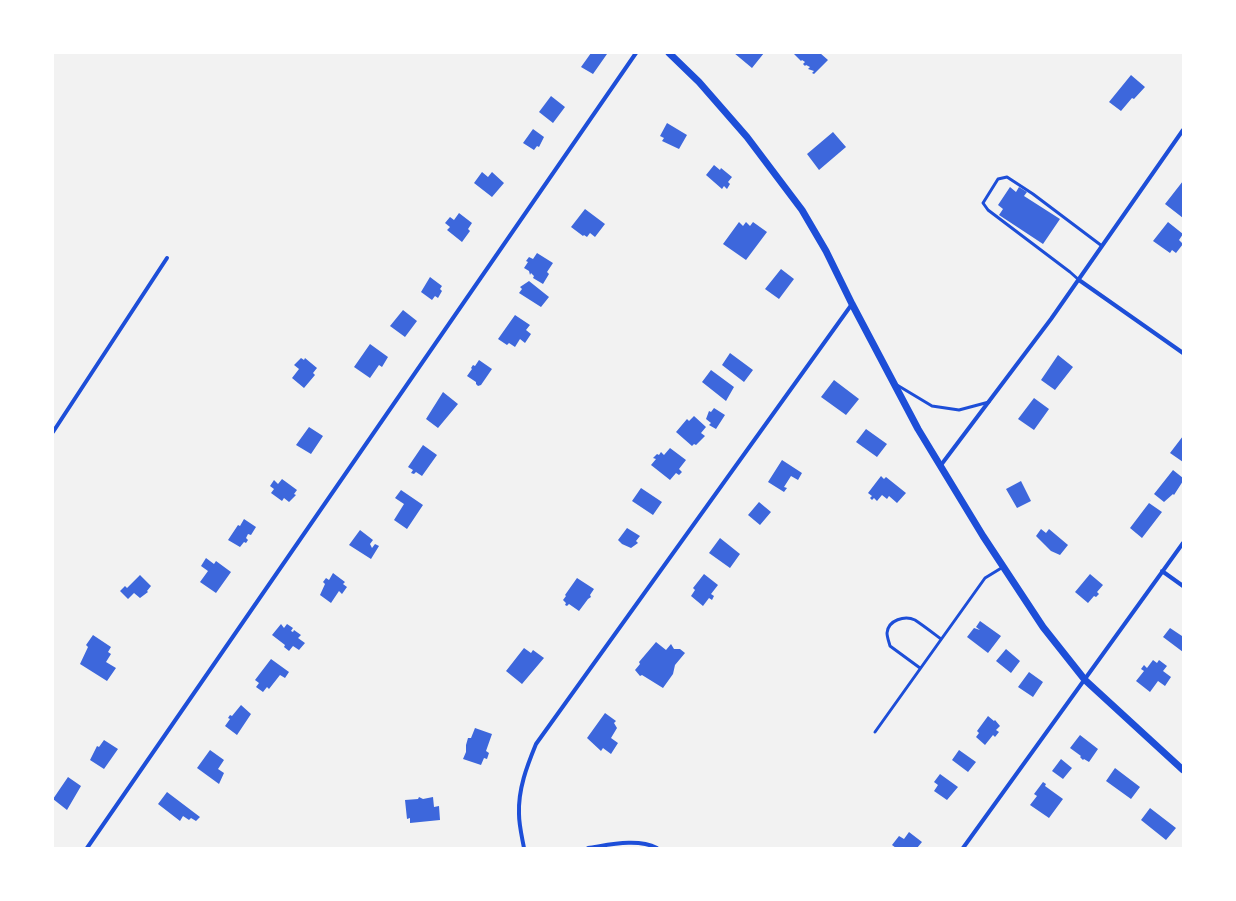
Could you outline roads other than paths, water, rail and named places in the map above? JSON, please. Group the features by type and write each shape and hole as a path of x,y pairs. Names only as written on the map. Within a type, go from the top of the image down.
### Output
{"street":[{"path":"87,848 636,53"},
{"path":"669,53 699,82 748,137 802,210 826,251 852,304 918,429 979,530 1043,627 1085,680 1183,770"},
{"path":"941,465 1079,280 1183,130"},
{"path":"53,432 167,258"},
{"path":"1079,280 1183,353"},
{"path":"524,848 519,814 521,792 526,768 536,744 852,304"},
{"path":"962,848 1183,543"},
{"path":"1162,571 1183,586"},
{"path":"588,848 626,843 657,848"}],"lane":[{"path":"1079,280 988,210 983,203 998,179 1007,177 1034,194 1102,246"},
{"path":"894,383 932,406 959,410 988,402"},
{"path":"875,732 985,578 1003,567"},
{"path":"920,668 890,646 887,632 890,626 899,619 907,618 914,620 941,639"}]}
